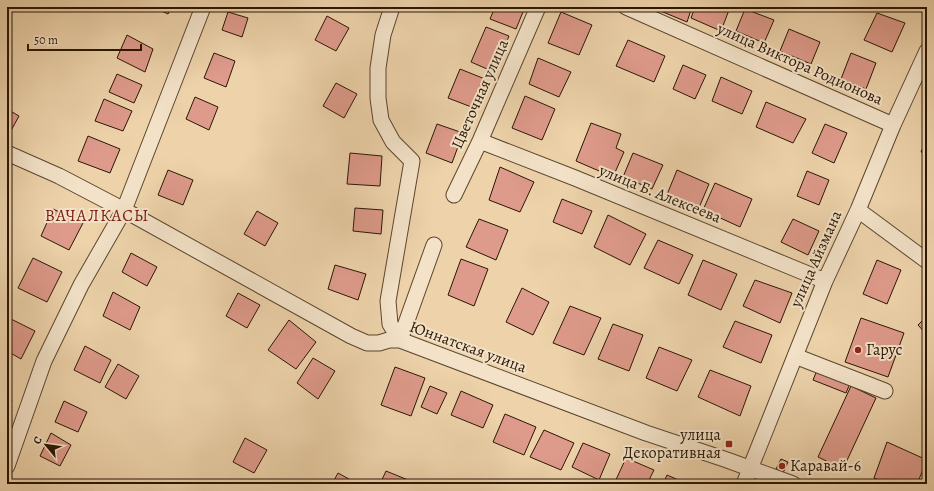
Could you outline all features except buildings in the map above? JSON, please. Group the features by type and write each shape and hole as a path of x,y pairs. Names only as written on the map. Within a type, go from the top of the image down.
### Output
{"street":[{"path":"7,466 44,361 81,285 124,210 203,7"},
{"path":"392,7 383,35 378,68 378,98 381,120 393,142 412,161 388,301 390,324 400,340"},
{"name":"Цветочная улица","path":"454,195 480,141 538,7"},
{"name":"улица Виктора Родионова","path":"626,7 893,125"},
{"name":"улица Айзмана","path":"744,484 825,281 858,210 893,125 927,51"},
{"name":"улица Б. Алексеева","path":"480,141 575,178 825,281"},
{"name":"Юннатская улица","path":"7,153 59,176 124,210 351,336 367,343 400,340 646,433 794,484"},
{"path":"858,210 927,261"},
{"path":"400,340 434,245"},
{"path":"795,356 885,391"}],"place":[{"name":"Гарус","path":"858,350"},
{"name":"улица Декоративная","path":"729,444"},
{"name":"Каравай-6","path":"782,466"}],"district":[{"name":"ВАЧАЛКАСЫ","path":"97,215"}]}
